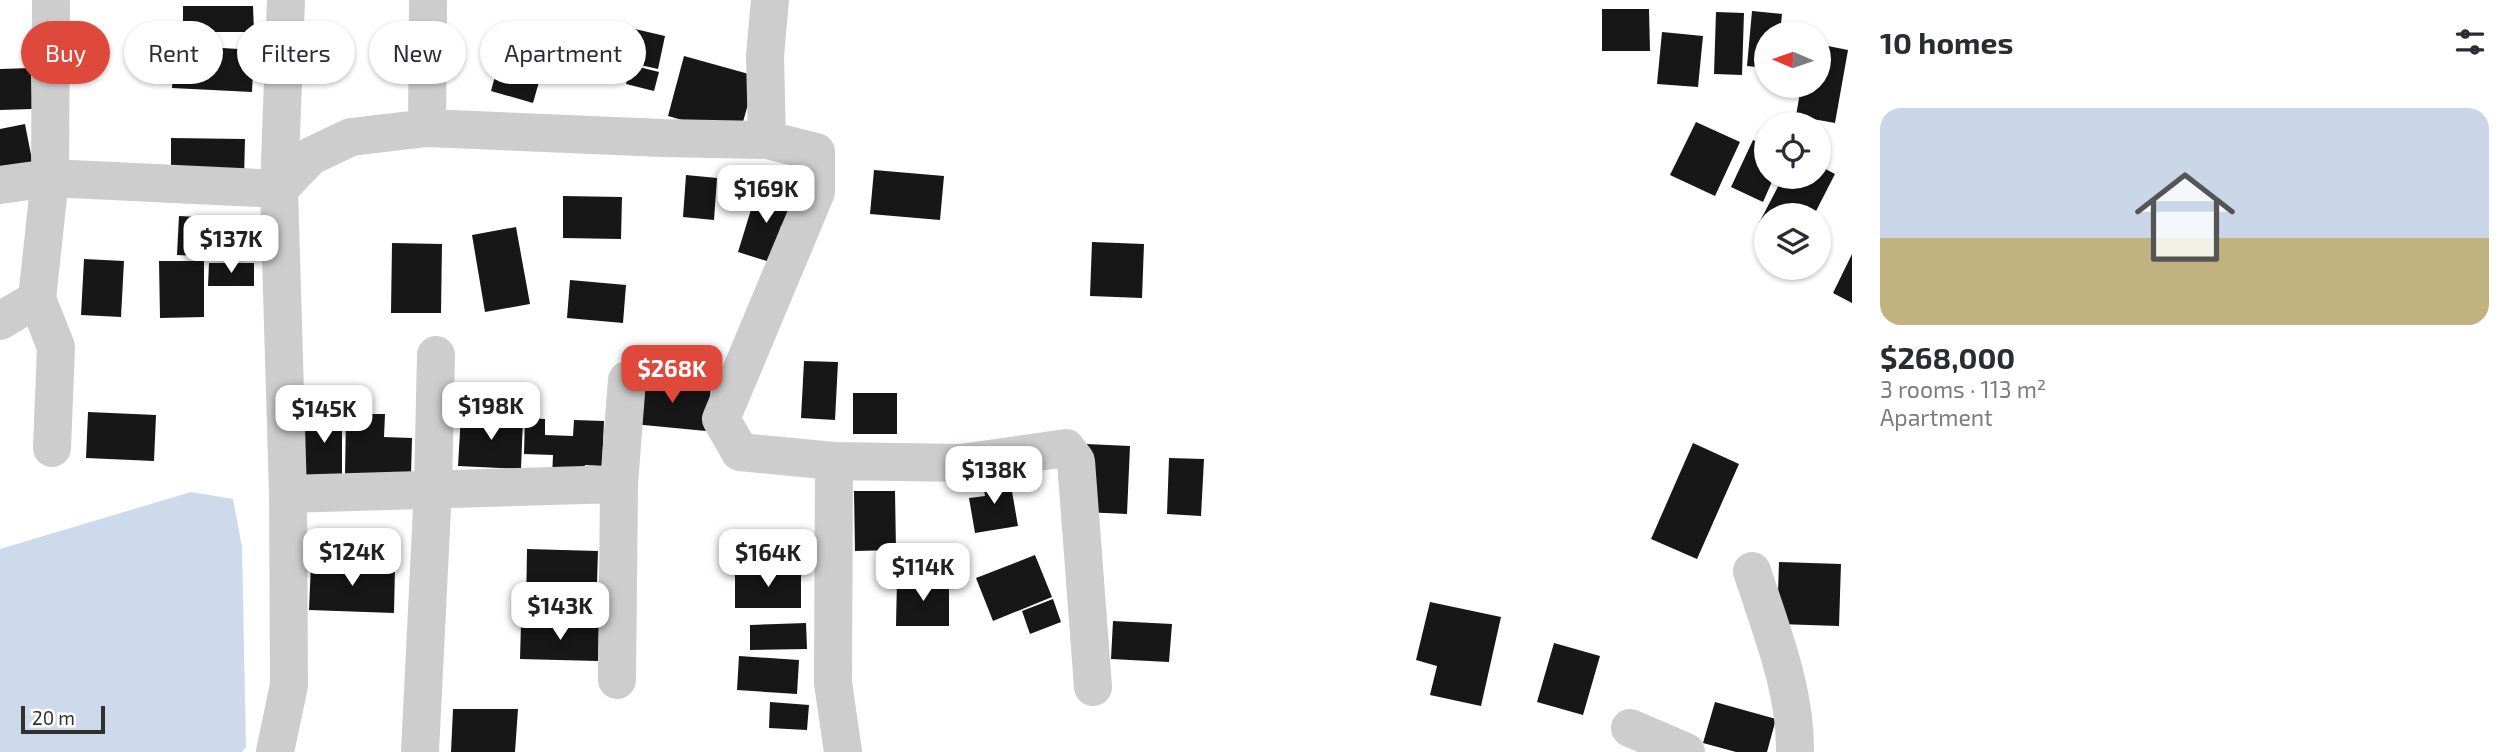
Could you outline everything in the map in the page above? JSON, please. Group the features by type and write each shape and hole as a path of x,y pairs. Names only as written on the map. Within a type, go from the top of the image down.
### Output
{"street":[{"path":"51,0 50,178 37,299 57,346 51,447"},
{"path":"275,752 289,685 288,494 279,189 286,0"},
{"path":"427,128 428,0"},
{"path":"767,140 765,56 770,0"},
{"path":"0,185 50,178 279,189 311,156 351,137 427,128 767,140 816,152 816,192 721,419 740,452 834,461 961,463 1066,448 1076,461 1093,687"},
{"path":"0,321 37,299"},
{"path":"419,752 433,488 436,355"},
{"path":"617,680 619,484 627,380"},
{"path":"834,461 833,683 843,752"},
{"path":"288,494 619,484"},
{"path":"1752,571 1787,680 1796,725 1796,752"},
{"path":"1630,728 1686,752"}],"water":[{"path":"191,492 233,499 242,547 246,747 242,752 0,752 0,549"}],"building":[{"path":"183,6 253,6 254,21 237,21 237,32 223,32 223,21 183,21"},
{"path":"1602,9 1649,9 1650,51 1602,51"},
{"path":"1752,11 1782,14 1781,21 1754,21 1754,67 1747,66"},
{"path":"1716,12 1744,13 1742,75 1714,74"},
{"path":"646,32 665,36 658,69 646,66"},
{"path":"1662,32 1703,36 1698,87 1657,84"},
{"path":"1831,47 1848,50 1835,123 1831,122 1831,112 1797,112 1799,98 1831,98"},
{"path":"223,48 237,49 237,84 252,84 252,92 172,88 172,84 223,84"},
{"path":"684,56 756,76 739,136 668,116"},
{"path":"21,68 21,84 31,84 32,109 0,110 0,69"},
{"path":"646,69 659,72 654,91 626,84 646,84"},
{"path":"493,84 538,84 533,103 491,91"},
{"path":"1696,122 1740,142 1715,196 1670,175"},
{"path":"25,124 33,165 0,172 0,129"},
{"path":"171,138 245,139 244,179 171,178"},
{"path":"1754,140 1754,189 1769,189 1763,202 1731,187"},
{"path":"874,170 944,176 940,220 870,214"},
{"path":"686,175 717,178 714,220 683,217"},
{"path":"1777,189 1827,189 1820,203 1769,203"},
{"path":"757,190 796,202 788,228 781,226 770,262 738,252"},
{"path":"563,196 622,197 621,239 563,238"},
{"path":"179,216 199,217 197,256 177,255"},
{"path":"231,221 247,236 246,258 203,257 204,226"},
{"path":"516,227 530,304 485,312 472,235"},
{"path":"1092,242 1144,244 1142,298 1090,296"},
{"path":"392,243 442,244 441,313 391,313"},
{"path":"1852,254 1852,303 1833,293"},
{"path":"84,259 124,261 121,317 81,315"},
{"path":"159,261 204,261 204,317 160,318"},
{"path":"209,263 254,263 254,286 208,286"},
{"path":"570,280 626,285 623,323 567,318"},
{"path":"804,361 838,362 835,420 801,418"},
{"path":"637,379 711,387 706,431 633,424"},
{"path":"853,393 897,393 897,434 853,434"},
{"path":"88,412 156,415 154,461 86,458"},
{"path":"342,413 342,477 305,477 305,414"},
{"path":"346,414 385,414 384,437 412,438 411,476 345,475"},
{"path":"461,415 523,418 521,469 458,466"},
{"path":"525,418 545,419 545,435 573,436 574,420 604,421 602,466 585,465 584,479 552,478 553,455 524,454"},
{"path":"1693,443 1739,464 1697,559 1651,539"},
{"path":"1086,444 1130,446 1127,514 1083,512"},
{"path":"1169,458 1204,459 1201,516 1167,514"},
{"path":"1009,474 1018,526 975,533 969,498 985,496 982,478"},
{"path":"854,491 895,491 896,550 855,551"},
{"path":"527,549 598,551 597,583 584,583 583,612 526,610"},
{"path":"1035,555 1052,597 993,621 976,578"},
{"path":"1779,562 1841,564 1839,626 1777,624"},
{"path":"311,563 395,566 394,613 309,610"},
{"path":"801,569 801,608 735,608 735,570"},
{"path":"897,579 949,579 949,626 896,626"},
{"path":"1053,599 1061,622 1030,634 1022,611"},
{"path":"1430,602 1501,617 1481,706 1430,695 1437,666 1416,660"},
{"path":"1113,621 1172,624 1169,662 1111,659"},
{"path":"521,623 599,624 598,661 520,659"},
{"path":"806,623 807,649 750,650 750,625"},
{"path":"1554,643 1600,656 1583,715 1537,702"},
{"path":"739,656 799,660 797,694 737,690"},
{"path":"770,702 809,705 807,730 769,728"},
{"path":"1715,702 1776,719 1767,752 1736,752 1703,743"},
{"path":"453,709 518,709 515,752 451,752"}]}
